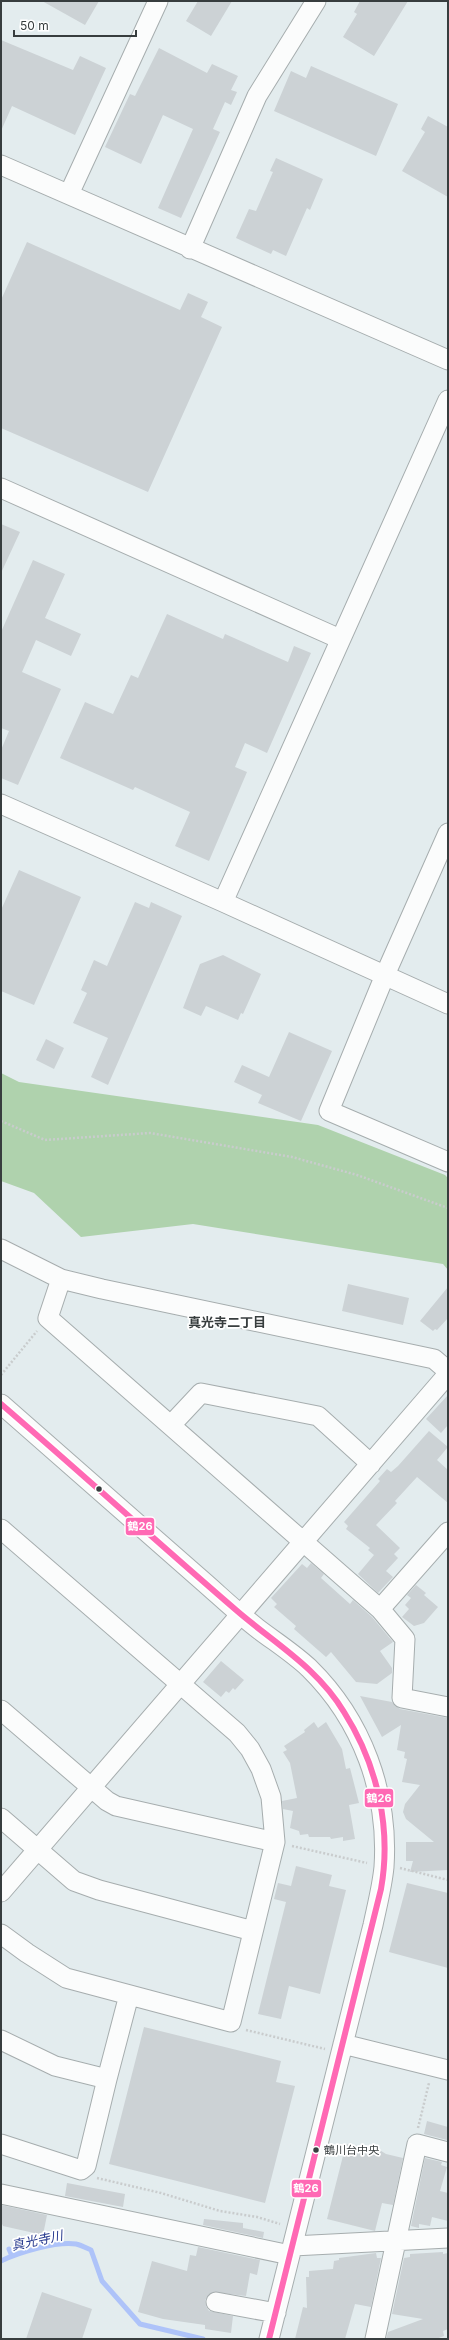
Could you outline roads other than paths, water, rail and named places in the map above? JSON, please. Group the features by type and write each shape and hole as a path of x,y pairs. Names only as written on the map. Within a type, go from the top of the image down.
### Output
{"street":[{"path":"69,194 158,1"},
{"path":"190,249 258,96 316,1"},
{"path":"1,165 190,249 448,360"},
{"path":"223,902 448,400"},
{"path":"1,488 340,639"},
{"path":"1,804 223,902 448,1004"},
{"path":"448,833 385,975 329,1111 448,1162"},
{"path":"1,1249 61,1278 110,1291 434,1359 448,1371"},
{"path":"61,1278 48,1318 380,1609 405,1639 402,1698 448,1707"},
{"path":"1,1892 448,1374"},
{"path":"171,1425 201,1393 318,1416 371,1464"},
{"path":"1,1404 240,1614 308,1667 328,1689 364,1746 376,1780 382,1807 384,1837 382,1881 334,2046 291,2250 269,2339"},
{"path":"1,1529 237,1733 250,1750 261,1769 271,1797 282,1843 253,1931 231,2022 66,1978 26,1953 1,1934"},
{"path":"380,1609 448,1532"},
{"path":"1,1710 91,1788 116,1806 282,1843"},
{"path":"1,1818 74,1880 99,1890 253,1931"},
{"path":"1,2144 80,2170 86,2166 129,1995"},
{"path":"1,2040 54,2066 107,2079"},
{"path":"334,2046 448,2070"},
{"path":"375,2339 395,2240 417,2144 448,2152"},
{"path":"1,2194 291,2250 395,2240 448,2238"},
{"path":"216,2302 276,2313"}],"waterway":[{"name":"真光寺川","path":"1,2261 18,2254 49,2246 59,2244 80,2245 91,2250 102,2281 140,2324 203,2339"},
{"name":"真光寺川","path":"9,2249 12,2256"}],"place":[{"name":"鶴川台中央","path":"316,2150"}],"district":[{"name":"真光寺二丁目","path":"227,1322"}]}
